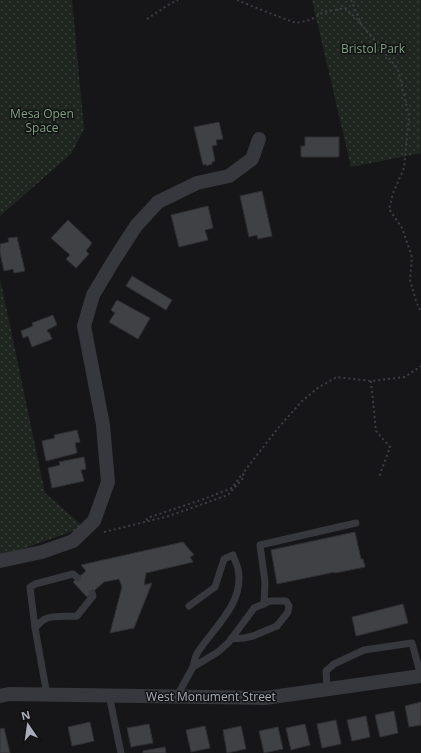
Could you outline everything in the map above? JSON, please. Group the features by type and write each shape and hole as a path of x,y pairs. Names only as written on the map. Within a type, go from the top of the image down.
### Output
{"street":[{"path":"0,560 42,552 73,541 94,521 108,482 103,424 84,326 93,295 114,260 136,226 158,202 197,183 229,176 252,159 259,139"},
{"name":"West Monument Street","path":"0,696 9,694 265,698 421,676"}],"lane":[{"path":"264,604 265,582 260,546 356,523"},
{"path":"177,696 193,667 197,653 232,606 239,586 238,569 233,555 224,559 215,587 189,606"},
{"path":"47,695 35,628 30,587 35,584 73,574 78,578"},
{"path":"35,628 44,619 77,616 93,596 92,593"},
{"path":"193,667 218,652 231,639 254,608 270,601 286,601 289,606 288,612 277,626 248,637 231,639"},
{"path":"327,689 326,671 334,664 364,650 412,643 421,676"},
{"path":"109,695 121,753"}],"path":[{"path":"146,20 178,0"},
{"path":"237,0 296,23 310,20 324,12 345,8 362,24 398,69 409,116 404,168 393,193 389,209 402,228 412,258 410,280 421,312"},
{"path":"351,0 362,24"},
{"path":"143,522 150,517 232,488 302,401 319,386 337,376 371,382 405,376 421,366"},
{"path":"371,382 376,431 390,447 379,477"},
{"path":"104,532 169,516 228,495 244,477 243,473"}],"green space":[{"name":"Mesa Open Space","path":"0,0 72,0 84,129 71,154 0,216"},
{"name":"Bristol Park","path":"312,0 421,0 421,153 351,167"},
{"path":"0,278 45,493 84,527 0,557"}],"building":[{"path":"219,122 223,139 216,140 217,145 212,146 215,161 206,166 206,164 203,165 194,127"},
{"path":"305,137 339,137 339,157 301,157 301,146 305,146"},
{"path":"262,191 272,236 258,239 257,235 249,237 240,196"},
{"path":"208,206 213,228 205,230 208,240 179,247 171,215"},
{"path":"68,220 92,243 86,251 89,254 76,268 66,259 70,255 51,238"},
{"path":"17,237 25,271 14,273 13,269 4,271 0,253 0,244 9,242 8,238"},
{"path":"132,276 172,300 166,310 126,286"},
{"path":"117,300 150,318 138,339 109,322 115,313 111,310"},
{"path":"53,315 57,325 47,330 52,339 32,347 28,336 23,338 21,331 33,326 32,323"},
{"path":"77,430 80,442 75,443 77,453 46,461 42,441 55,438 54,435"},
{"path":"84,457 86,469 81,470 84,481 52,488 48,468 60,465 59,462"},
{"path":"355,532 361,559 363,559 365,567 277,584 271,550"},
{"path":"183,542 194,555 190,557 193,562 146,573 144,585 152,583 134,628 110,633 122,587 119,579 104,582 87,597 73,582 86,571 81,565"},
{"path":"403,604 408,623 356,636 352,617"},
{"path":"421,702 421,725 409,727 405,706"},
{"path":"394,711 398,733 380,737 375,715"},
{"path":"366,716 370,737 352,741 347,720"},
{"path":"336,720 341,744 322,748 317,724"},
{"path":"90,722 94,741 72,746 68,727"},
{"path":"149,724 153,743 131,747 127,728"},
{"path":"305,724 310,745 291,750 286,728"},
{"path":"205,726 210,748 191,752 186,730"},
{"path":"241,726 246,749 227,753 223,730"},
{"path":"278,727 283,749 264,753 259,731"},
{"path":"4,728 10,753 0,753 0,729"},
{"path":"165,747 166,753 143,753 143,751"}]}
